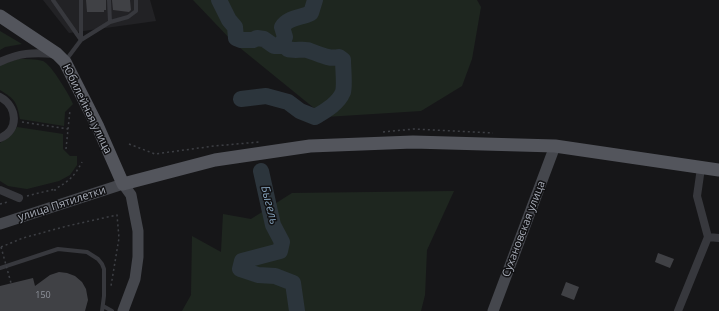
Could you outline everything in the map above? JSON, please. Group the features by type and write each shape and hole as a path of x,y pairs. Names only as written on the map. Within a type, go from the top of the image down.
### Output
{"main road":[{"name":"Юбилейная улица","path":"0,16 61,58 98,127 123,184"},
{"path":"123,184 215,160 310,146 414,142 555,146 719,170"}],"street":[{"path":"0,62 10,57 26,53 61,58"},
{"path":"0,97 6,100 12,109 15,121 12,128 5,136 0,138"},
{"name":"Сухановская улица","path":"493,311 555,146"},
{"path":"678,311 708,237 697,196 701,168"},
{"path":"123,184 131,195 138,231 138,256 135,280 123,311"},
{"name":"улица Пятилетки","path":"0,224 123,184"},
{"path":"0,190 18,198"},
{"path":"708,237 719,238"}],"lane":[{"path":"53,0 81,40"},
{"path":"81,0 81,40"},
{"path":"109,0 110,22"},
{"path":"61,58 81,40 110,22 128,17 136,11 136,0"},
{"path":"0,268 58,249 87,252 98,259 102,264 104,269 105,285 102,309 112,311"}],"path":[{"path":"66,149 70,110"},
{"path":"15,121 68,129"},
{"path":"129,144 155,154"},
{"path":"56,191 55,189 68,182 76,174 82,162"},
{"path":"1,247 10,284"}],"shaded area":[{"path":"43,0 150,0 156,21 69,33"},
{"path":"193,0 477,0 481,7 472,59 462,86 421,111 325,117 234,43"},
{"path":"0,31 22,44 5,47 0,50"},
{"path":"18,59 34,59 43,61 51,68 73,104 65,112 64,126 20,119 18,109 12,99 0,90 0,65"},
{"path":"17,127 63,134 63,149 70,156 77,156 77,165 70,175 59,181 27,189 8,186 0,181 0,143 13,133"},
{"path":"454,191 427,250 425,295 421,311 182,311 191,295 192,236 221,252 223,214 251,219 292,193"}],"building":[{"path":"86,0 106,0 106,10 104,10 104,12 87,12"},
{"path":"112,0 130,0 131,10 129,12 113,10"},
{"path":"658,253 674,259 670,268 655,262"},
{"path":"59,272 75,276 82,282 86,289 88,300 85,311 0,311 0,286 33,278 35,286 50,275"},
{"path":"566,282 579,287 574,300 561,295"}],"waterway":[{"name":"Быгель","path":"219,0 229,20 235,27 236,38 241,40 253,40 257,38 264,39 274,46 285,46"},
{"name":"Быгель","path":"241,99 266,96 288,102 300,111 315,117 331,107 341,96 344,89 343,60 339,57 331,58 307,50 288,49 283,41 285,37 282,27 291,19 311,13 315,0"},
{"name":"Быгель","path":"261,171 273,225 282,242 280,251 242,261 240,269 258,275 275,276 293,283 297,311"}]}
